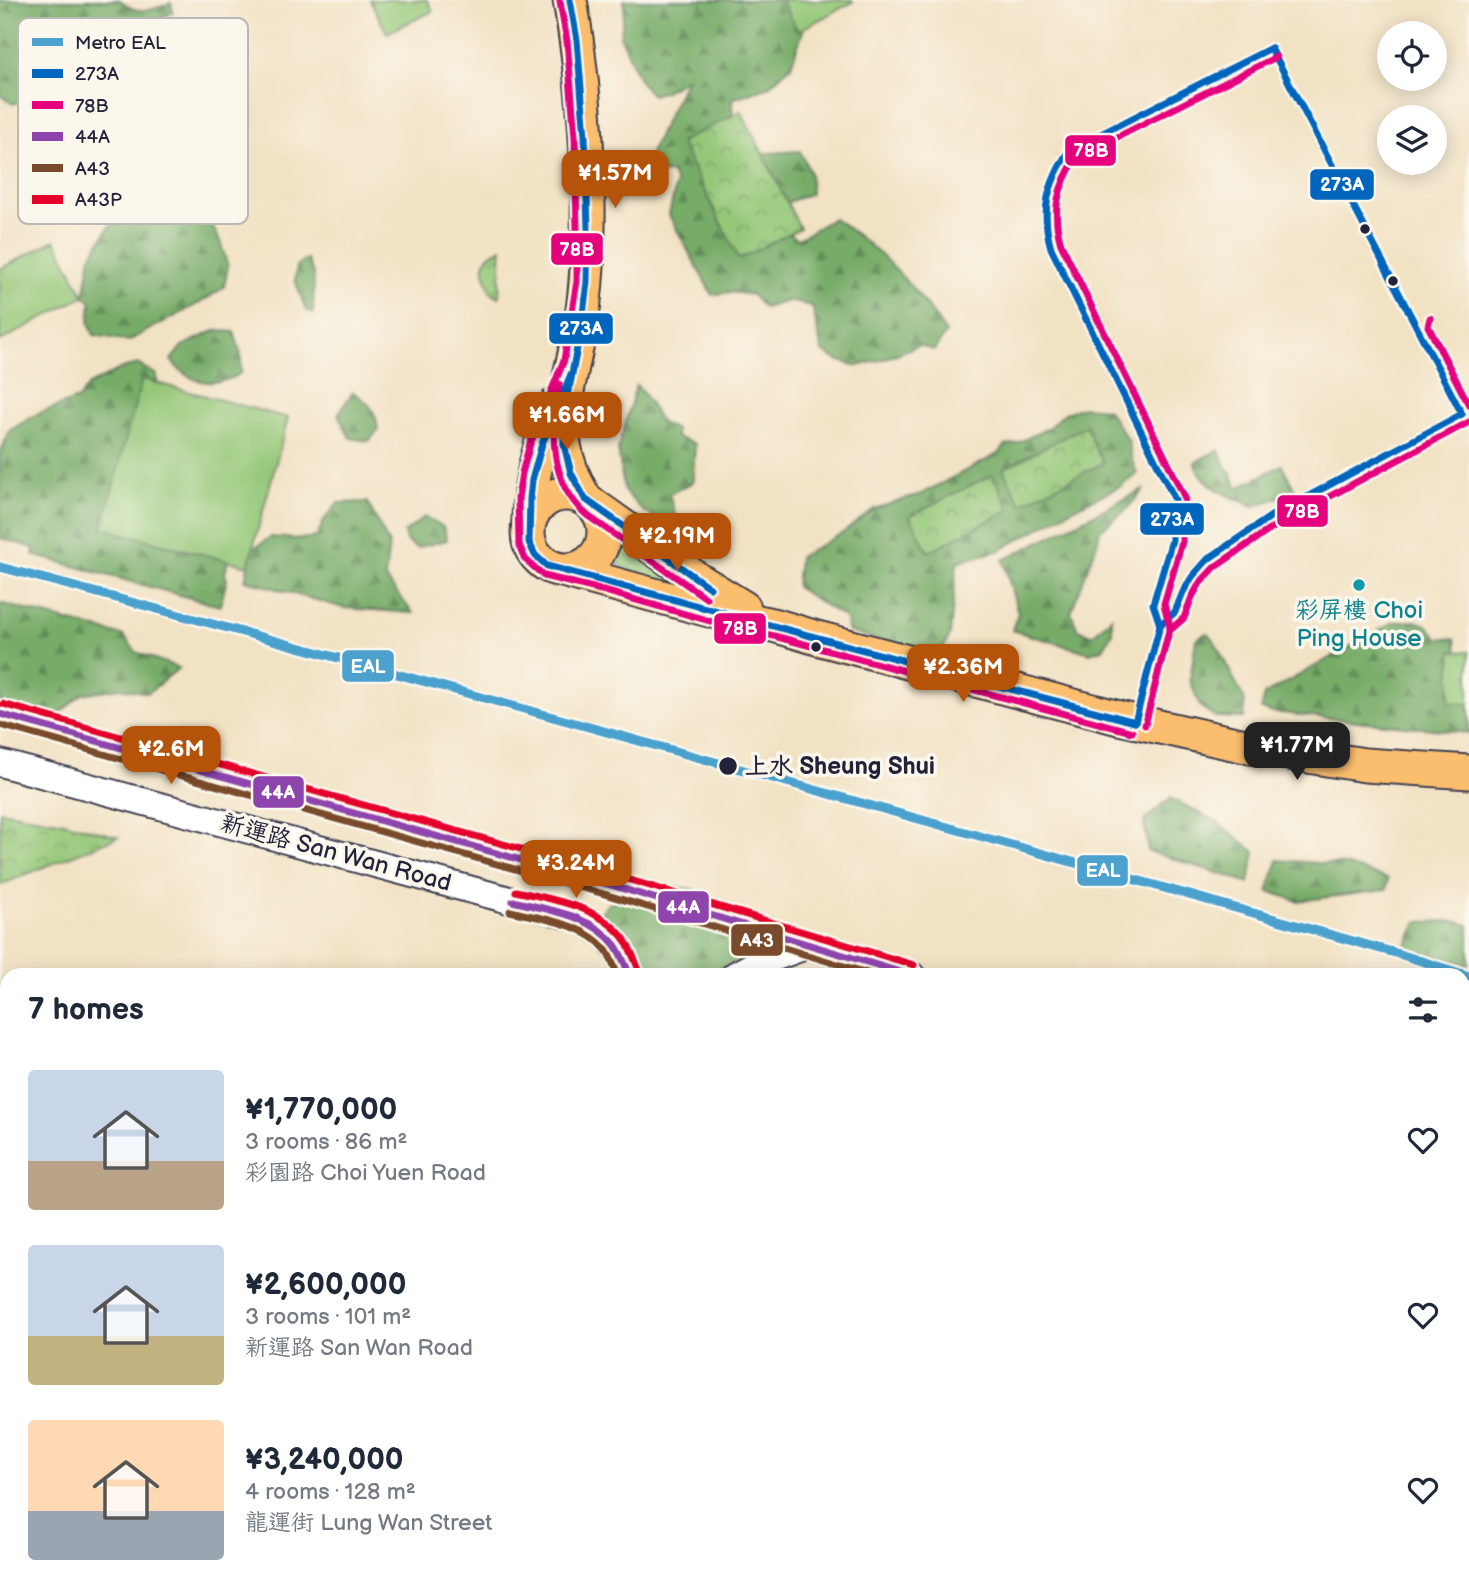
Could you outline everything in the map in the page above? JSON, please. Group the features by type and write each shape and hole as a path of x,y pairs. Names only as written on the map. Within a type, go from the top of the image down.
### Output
{"main road":[{"path":"566,571 586,565 600,551 603,542 600,513 589,502 571,473 564,444 565,410 587,282 589,229 577,40 570,0"},
{"path":"571,374 540,448 529,498 529,542 533,551 547,566 1119,718 1250,747 1365,765 1469,772"},
{"path":"529,522 539,505 547,499 566,494 576,495 697,579 777,626"}],"street":[{"name":"新運路 San Wan Road","path":"0,714 593,880 887,968"},
{"name":"新運路 San Wan Road","path":"0,763 576,918 599,929 615,946 626,968"},
{"path":"748,968 808,945"}],"green space":[{"path":"0,0 120,0 139,10 171,3 173,12 162,18 18,18 18,102 13,104 0,95"},
{"path":"370,0 427,0 433,11 387,33"},
{"path":"624,0 814,0 807,10 791,66 769,86 732,99 733,124 754,154 800,151 810,173 811,194 782,204 782,229 798,239 834,218 864,241 908,283 946,333 934,350 919,345 857,366 837,360 822,351 812,306 788,301 764,308 752,295 730,292 712,295 669,215 676,184 672,173 650,174 650,153 686,79 652,95 645,88 620,37"},
{"path":"781,0 852,0 853,2 798,31"},
{"path":"741,111 800,228 739,259 680,142"},
{"path":"211,224 228,267 224,287 129,341 94,335 89,323 91,302 84,296 91,256 110,225"},
{"path":"55,240 84,296 0,341 0,269"},
{"path":"502,248 499,297 491,293 484,266 488,257"},
{"path":"307,259 314,275 313,313 306,310 295,280 297,265"},
{"path":"216,330 234,332 241,354 241,373 222,381 203,382 186,374 171,360 182,346"},
{"path":"138,364 157,375 157,410 229,555 225,574 227,580 220,606 33,555 34,548 0,538 0,454 9,431 37,414 78,399 89,385 122,368"},
{"path":"142,379 288,418 248,566 102,528"},
{"path":"636,385 661,423 676,430 676,437 695,444 693,482 669,494 681,533 643,511 624,491 618,448"},
{"path":"353,392 367,403 376,417 378,430 369,441 350,438 338,414"},
{"path":"1083,407 1107,409 1128,440 1137,474 1121,486 1080,505 1000,550 957,562 950,635 942,651 925,652 849,632 845,618 796,587 799,557 844,532 874,509 921,494 1000,453 1004,446 1018,443 1048,428 1065,413"},
{"path":"1085,426 1103,463 1021,504 1003,469"},
{"path":"1218,450 1238,488 1282,465 1296,492 1254,506 1220,491 1206,480 1195,465 1195,462"},
{"path":"993,474 1010,510 928,552 910,516"},
{"path":"1144,489 1127,509 1100,530 1071,612 1077,628 1092,636 1112,617 1112,633 1103,649 1090,653 1012,630 1018,613 1003,560"},
{"path":"367,502 389,544 385,578 413,613 344,608 245,580 252,549 271,537 317,537 324,520 338,503"},
{"path":"425,517 443,527 447,540 416,548 406,541 404,533"},
{"path":"626,548 696,593 616,565"},
{"path":"0,603 124,636 136,652 179,668 148,693 120,688 82,694 59,714 16,707 0,701"},
{"path":"1415,621 1427,625 1438,638 1455,639 1462,676 1469,674 1469,733 1261,709 1264,695 1394,622"},
{"path":"1207,633 1214,640 1245,701 1244,718 1215,717 1200,706 1190,680 1196,639"},
{"path":"1452,651 1469,652 1469,704 1449,702"},
{"path":"1170,798 1216,821 1255,852 1249,883 1148,851 1144,821"},
{"path":"0,811 64,822 118,837 0,885"},
{"path":"1278,860 1345,865 1388,879 1386,890 1298,901 1268,891"},
{"path":"639,884 693,889 745,914 752,941 742,968 613,968 619,949 600,914 607,905"},
{"path":"1453,921 1469,925 1469,965 1405,948 1417,922"}],"metro line":[{"name":"EAL","path":"0,567 700,758 1444,968"}],"transit line":[{"name":"273A","path":"570,0 577,40 585,136 588,229 587,282 582,322 565,410 564,444 567,457 571,473 585,499 710,588"},
{"name":"78B","path":"560,2 567,41 575,137 577,281 564,360 530,444 522,473 518,498 519,545 525,559 544,576 1132,732"},
{"name":"273A","path":"1271,48 1462,414"},
{"name":"273A","path":"1135,722 1160,625 1153,604 1172,540 1175,500 1051,248 1046,221 1048,197 1069,150 1271,48"},
{"name":"78B","path":"1145,725 1170,627 1164,604 1182,542 1185,498 1061,244 1057,220 1058,199 1076,158 1276,57"},
{"name":"78B","path":"1430,318 1428,326 1469,405"},
{"name":"273A","path":"571,374 542,444 532,480 529,542 535,555 547,566 1135,722"},
{"name":"78B","path":"559,384 554,438 556,455 565,488 575,503 588,516 706,598"},
{"name":"273A","path":"1160,625 1175,612 1192,577 1208,559 1273,515 1462,414"},
{"name":"78B","path":"1168,636 1169,631 1184,618 1200,583 1215,567 1278,524 1469,422"},
{"name":"A43P","path":"3,704 610,874 914,965"},
{"name":"44A","path":"0,714 607,884 887,968"},
{"name":"A43","path":"0,725 604,894 851,968"},
{"name":"A43P","path":"516,891 560,901 603,919 625,940 638,968"},
{"name":"44A","path":"513,901 568,915 594,926 615,945 627,968"},
{"name":"A43","path":"510,911 562,923 586,934 606,950 615,968"}],"place":[{"name":"彩屏樓 Choi Ping House","path":"1359,585"},
{"name":"上水 Sheung Shui","path":"728,766"}]}
